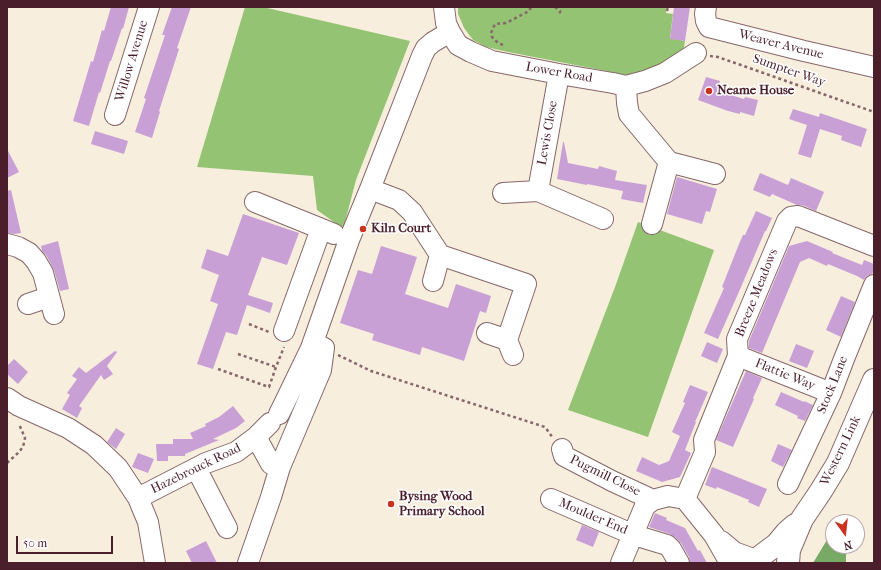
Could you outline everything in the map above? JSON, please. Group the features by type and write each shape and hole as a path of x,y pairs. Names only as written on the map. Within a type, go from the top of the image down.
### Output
{"main road":[{"name":"Western Link","path":"788,563 789,550 802,519 838,463 874,380"},
{"name":"Western Link","path":"754,559 778,544 787,532 802,519"},
{"path":"754,559 768,555 775,557 783,563"}],"street":[{"name":"Willow Avenue","path":"115,115 149,7"},
{"name":"Lower Road","path":"444,7 446,23 450,32 458,44 471,52 492,61 559,74 626,86 645,81 665,73 696,53"},
{"name":"Weaver Avenue","path":"706,7 706,21 709,26 804,51 874,67"},
{"path":"248,563 280,467 321,370 318,345 349,240 422,56 426,48 433,42 450,32"},
{"name":"Lewis Close","path":"538,191 559,74"},
{"path":"626,86 629,114 669,162 715,174"},
{"path":"652,224 669,162"},
{"path":"370,189 399,200 412,212 440,255 526,284 510,348 487,333"},
{"path":"503,194 538,191 594,208"},
{"path":"255,202 349,240"},
{"name":"Breeze Meadows","path":"685,499 705,452 704,440 738,356 737,339 787,221 798,216 874,246"},
{"path":"284,338 322,229"},
{"path":"7,244 18,247 29,253 43,273 51,306 28,304"},
{"path":"433,281 440,255"},
{"name":"Stock Lane","path":"788,484 831,393 874,285"},
{"name":"Hazebrouck Road","path":"138,498 206,463 236,452 256,437 274,418 284,404 318,345"},
{"name":"Flattie Way","path":"738,356 831,393"},
{"name":"Hazebrouck Road","path":"13,402 68,428 94,445 118,468 138,498 148,522 155,563"},
{"path":"256,437 271,464 280,467"},
{"name":"Pugmill Close","path":"562,449 564,456 653,500"},
{"path":"196,468 227,528"},
{"path":"621,563 646,506 653,500 668,496 685,499 714,535 730,563"},
{"name":"Moulder End","path":"552,499 634,535 667,545 679,563"},
{"path":"714,535 734,552 754,559"}],"path":[{"path":"505,64 509,48 498,44 492,37 492,30 495,24 506,23 529,11 531,7"},
{"path":"555,7 560,11 560,15"},
{"path":"667,11 668,7"},
{"name":"Sumpter Way","path":"696,53 718,57 874,112"},
{"path":"218,369 269,387 284,338"},
{"path":"318,345 371,371 545,427 562,449"},
{"path":"238,354 276,367"},
{"path":"7,463 23,447 25,438 21,426 15,419 16,412 13,402"}],"green space":[{"path":"245,7 263,7 410,41 356,180 344,226 341,227 317,210 313,176 197,167"},
{"path":"458,7 667,7 666,13 673,14 670,38 685,41 683,53 672,61 632,76 508,52 486,47 473,40 464,28 458,14"},
{"path":"638,222 714,250 648,437 568,410"},
{"path":"825,543 825,554 846,554 846,563 813,563"}],"building":[{"path":"111,7 129,7 123,29 122,28 100,93 99,92 89,126 73,121 91,61 93,62 102,30 104,31"},
{"path":"172,7 191,7 177,48 179,49 152,138 135,132 146,99 144,98 165,35 162,35"},
{"path":"674,7 690,7 685,41 670,39"},
{"path":"706,77 720,81 717,91 744,99 745,97 758,100 754,116 740,112 740,114 728,111 698,100"},
{"path":"793,109 819,117 820,113 867,129 861,147 841,140 842,136 820,129 811,158 798,154 807,125 789,119"},
{"path":"95,131 128,141 124,154 91,144"},
{"path":"563,142 568,163 598,169 599,166 617,171 615,180 647,185 643,203 621,199 623,191 557,179"},
{"path":"7,149 19,172 7,178"},
{"path":"760,173 788,185 791,178 824,192 816,211 802,205 797,205 772,194 770,197 753,190"},
{"path":"677,177 717,189 710,212 706,211 702,224 667,214"},
{"path":"11,190 21,233 7,233 7,191"},
{"path":"756,211 772,218 718,339 704,333 724,288 722,287 739,244 743,235 745,235"},
{"path":"243,214 299,233 287,265 262,257 248,295 273,303 270,313 247,305 237,335 226,332 213,369 197,364 218,304 210,301 219,275 201,268 207,249 228,256"},
{"path":"58,241 69,289 60,291 54,270 46,255 42,251 41,246"},
{"path":"807,241 862,265 864,260 874,264 874,270 872,274 867,276 864,280 828,264 827,266 809,258 800,262 762,353 749,348 749,341 789,246"},
{"path":"381,246 417,257 405,294 448,308 456,284 491,296 486,313 480,311 464,361 422,347 420,355 372,340 374,334 340,323 358,270 372,274"},
{"path":"841,296 855,302 841,337 826,330"},
{"path":"707,342 723,349 717,363 701,356"},
{"path":"796,344 814,351 807,368 789,361"},
{"path":"115,351 117,352 107,366 113,374 104,380 101,375 79,406 82,408 77,418 62,409 70,395 67,393 77,379 72,376 79,367 86,373"},
{"path":"14,359 28,372 18,384 7,374 7,366"},
{"path":"746,371 762,378 733,447 716,440"},
{"path":"690,385 708,392 685,450 691,453 680,477 662,482 636,471 642,457 659,465 669,461 680,436 672,432 685,403 683,402"},
{"path":"781,392 813,405 805,421 775,405"},
{"path":"233,406 245,421 236,428 213,439 219,440 185,454 185,456 168,456 168,461 157,461 156,444 173,444 173,439 193,439 190,433 206,426 205,424 219,417"},
{"path":"116,428 125,434 116,449 107,442"},
{"path":"778,444 792,450 783,467 771,461"},
{"path":"138,453 154,459 148,473 132,467"},
{"path":"712,467 767,489 759,507 748,502 749,500 717,487 716,489 705,485"},
{"path":"655,513 667,518 666,520 685,528 698,551 700,550 707,563 690,563 689,557 681,543 675,537 649,527"},
{"path":"582,525 599,532 593,547 576,540"},
{"path":"206,541 217,563 192,563 186,551"}],"place":[{"name":"Neame House","path":"709,91"},
{"name":"Kiln Court","path":"363,229"},
{"name":"Bysing Wood Primary School","path":"391,504"}]}
